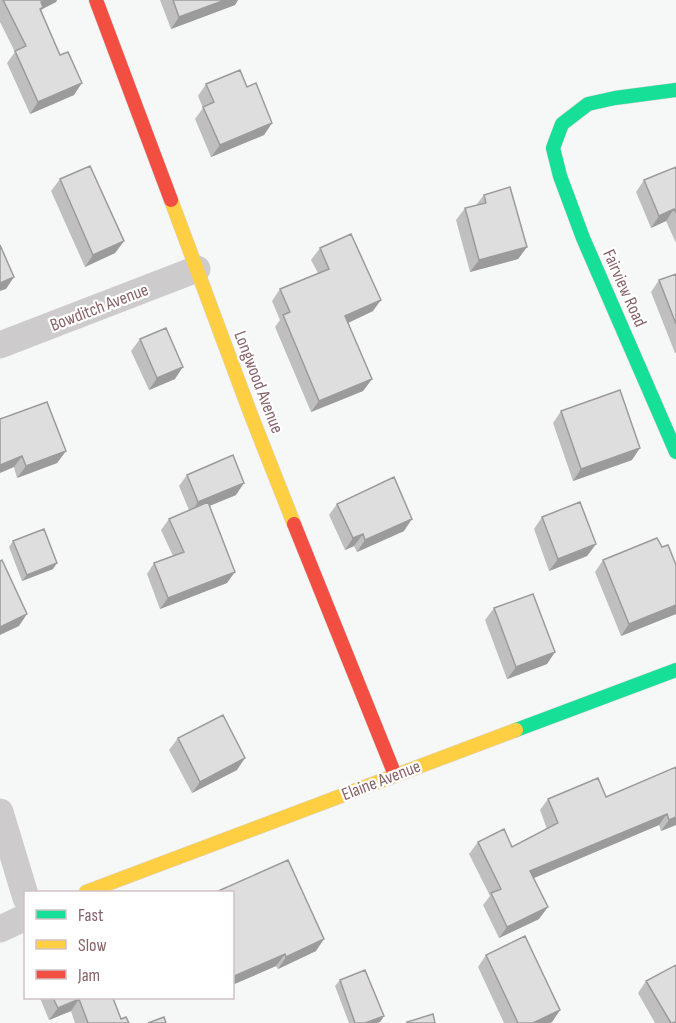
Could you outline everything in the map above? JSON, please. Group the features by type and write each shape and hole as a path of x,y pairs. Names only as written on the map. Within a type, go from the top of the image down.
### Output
{"street":[{"name":"Longwood Avenue","path":"96,0 251,415 395,775"},
{"name":"Fairview Road","path":"676,90 588,104 562,124 553,148 583,238 676,453"},
{"name":"Bowditch Avenue","path":"0,345 197,269"},
{"name":"Elaine Avenue","path":"89,891 676,670"},
{"path":"0,812 24,891"},
{"path":"0,929 24,918"}],"building":[{"path":"3,0 45,0 41,2 43,7 40,9 60,55 68,52 82,83 38,102 15,51 26,46"},
{"path":"173,0 225,0 179,17"},
{"path":"240,70 247,87 256,83 272,123 220,145 203,107 214,102 206,84"},
{"path":"90,166 124,241 93,255 60,179"},
{"path":"676,167 676,213 674,209 659,216 644,180"},
{"path":"510,187 527,247 479,260 465,208 486,203 484,195"},
{"path":"351,234 381,300 345,316 372,379 319,401 283,315 290,312 280,289 329,269 320,248"},
{"path":"0,245 14,277 0,283"},
{"path":"676,274 676,324 659,280"},
{"path":"166,328 183,367 157,378 140,339"},
{"path":"620,390 640,448 581,469 561,411"},
{"path":"47,402 66,451 26,466 22,456 0,465 0,419"},
{"path":"233,455 244,483 198,502 187,475"},
{"path":"394,477 412,519 365,540 363,534 353,538 337,504"},
{"path":"208,502 235,572 168,598 154,563 184,552 169,519"},
{"path":"580,502 596,544 558,559 542,517"},
{"path":"44,529 57,563 27,575 13,541"},
{"path":"657,538 662,547 668,545 676,565 676,605 629,624 603,560"},
{"path":"2,560 27,614 0,627 0,561"},
{"path":"533,594 555,652 516,667 494,608"},
{"path":"223,715 245,758 200,782 178,738"},
{"path":"676,767 676,817 669,820 667,814 530,871 548,907 507,927 491,893 501,889 478,842 504,829 512,847 558,823 548,799 598,778 606,797"},
{"path":"288,860 324,939 286,957 285,954 234,976 234,891 218,891"},
{"path":"525,936 560,1010 533,1023 518,1023 486,955"},
{"path":"676,965 676,1022 671,1023 646,981"},
{"path":"365,970 384,1016 365,1023 355,1023 340,980"},
{"path":"54,999 79,999 58,1008"},
{"path":"79,999 113,999 121,1019 126,1017 129,1023 88,1023"},
{"path":"433,1014 435,1023 407,1022"},
{"path":"164,1017 166,1023 148,1023"}],"traffic: fast":[{"path":"676,90 588,104 562,124 553,148 560,176 583,238 676,452"},
{"path":"516,730 676,670"}],"traffic: slow":[{"path":"171,200 294,524"},
{"path":"89,891 516,730"}],"traffic: jam":[{"path":"96,0 171,200"},
{"path":"294,524 395,775"}]}
